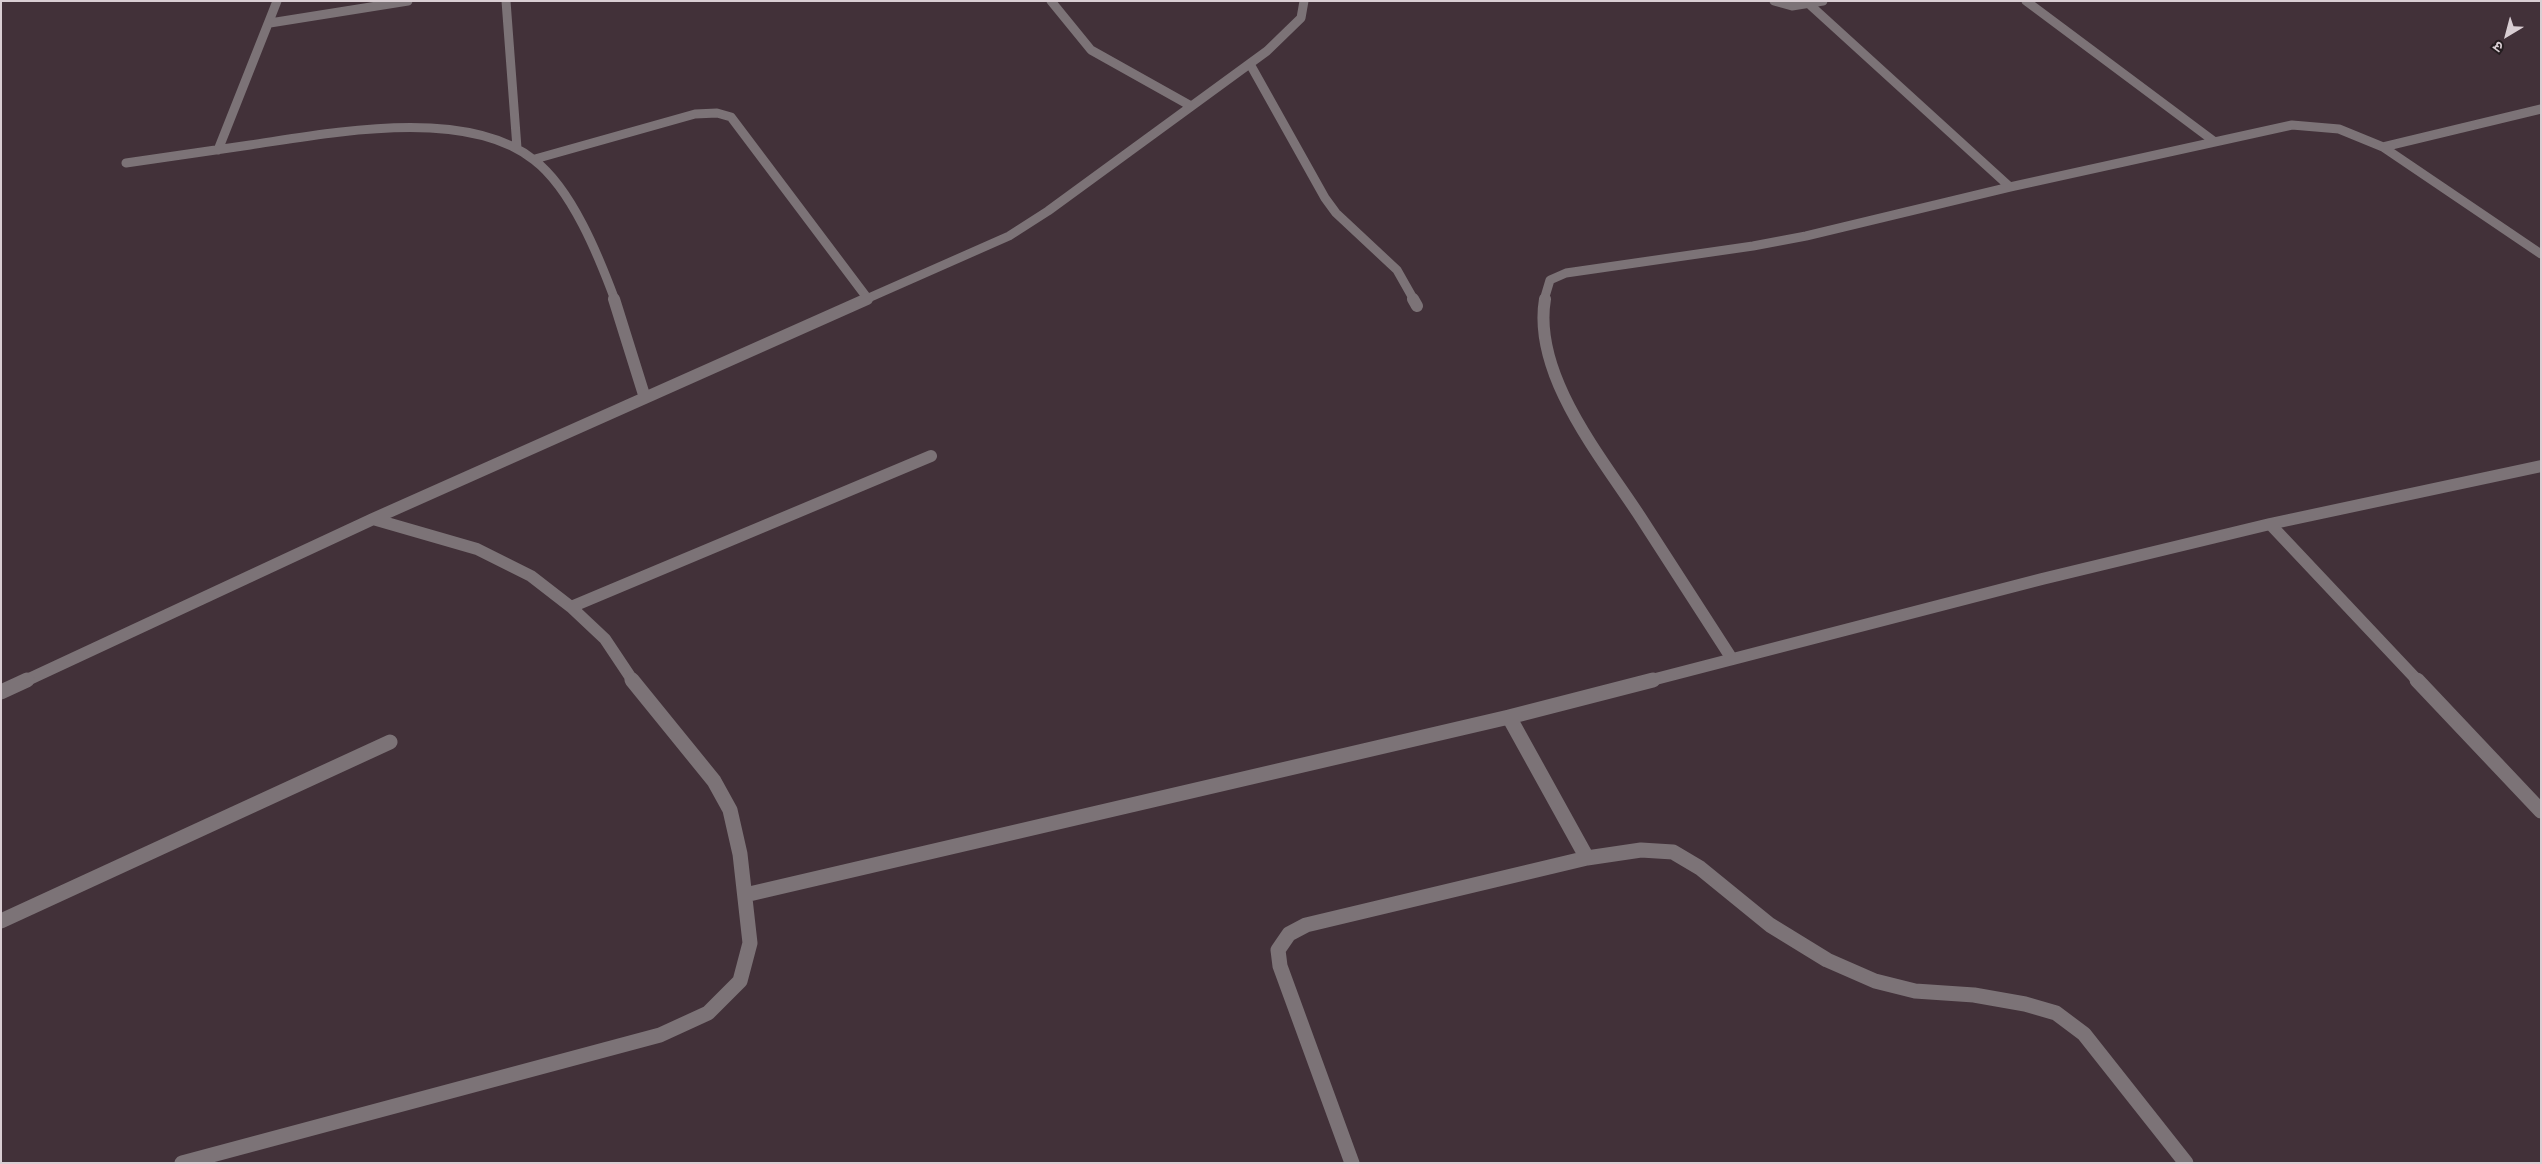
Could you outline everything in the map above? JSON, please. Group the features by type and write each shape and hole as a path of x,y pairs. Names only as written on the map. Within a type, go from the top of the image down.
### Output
{"street":[{"path":"218,150 270,23 277,1"},
{"path":"270,23 408,1"},
{"path":"506,1 517,148"},
{"path":"1051,1 1091,50 1191,106"},
{"path":"1,692 374,519 1009,236 1048,211 1279,41 1301,18 1304,1"},
{"path":"1774,1 1792,6 1823,1"},
{"path":"2026,1 2215,142"},
{"path":"1809,4 2010,187"},
{"path":"1250,64 1324,198 1336,213 1397,270 1417,306"},
{"path":"2383,147 2541,109"},
{"path":"535,159 695,114 717,113 731,118 868,299"},
{"path":"1732,659 1584,430 1561,388 1549,354 1542,316 1544,294 1550,280 1566,272 1753,246 1806,236 2010,187 2301,125 2339,129 2383,147 2541,254"},
{"path":"126,163 315,136 418,128 455,130 489,136 517,148 535,159 572,206 612,286 645,398"},
{"path":"571,607 931,456"},
{"path":"745,895 1509,717 2270,524 2541,466"},
{"path":"182,1163 660,1034 708,1013 740,981 750,943 740,854 730,810 714,781 662,722 605,639 571,607 531,576 477,548 374,519"},
{"path":"2270,524 2541,811"},
{"path":"1509,717 1587,858"},
{"path":"1,922 390,742"},
{"path":"1352,1163 1280,966 1278,950 1289,934 1306,925 1587,858 1641,850 1674,852 1700,868 1778,930 1826,960 1874,981 1915,991 1974,995 2025,1004 2056,1013 2084,1034 2186,1163"}]}
